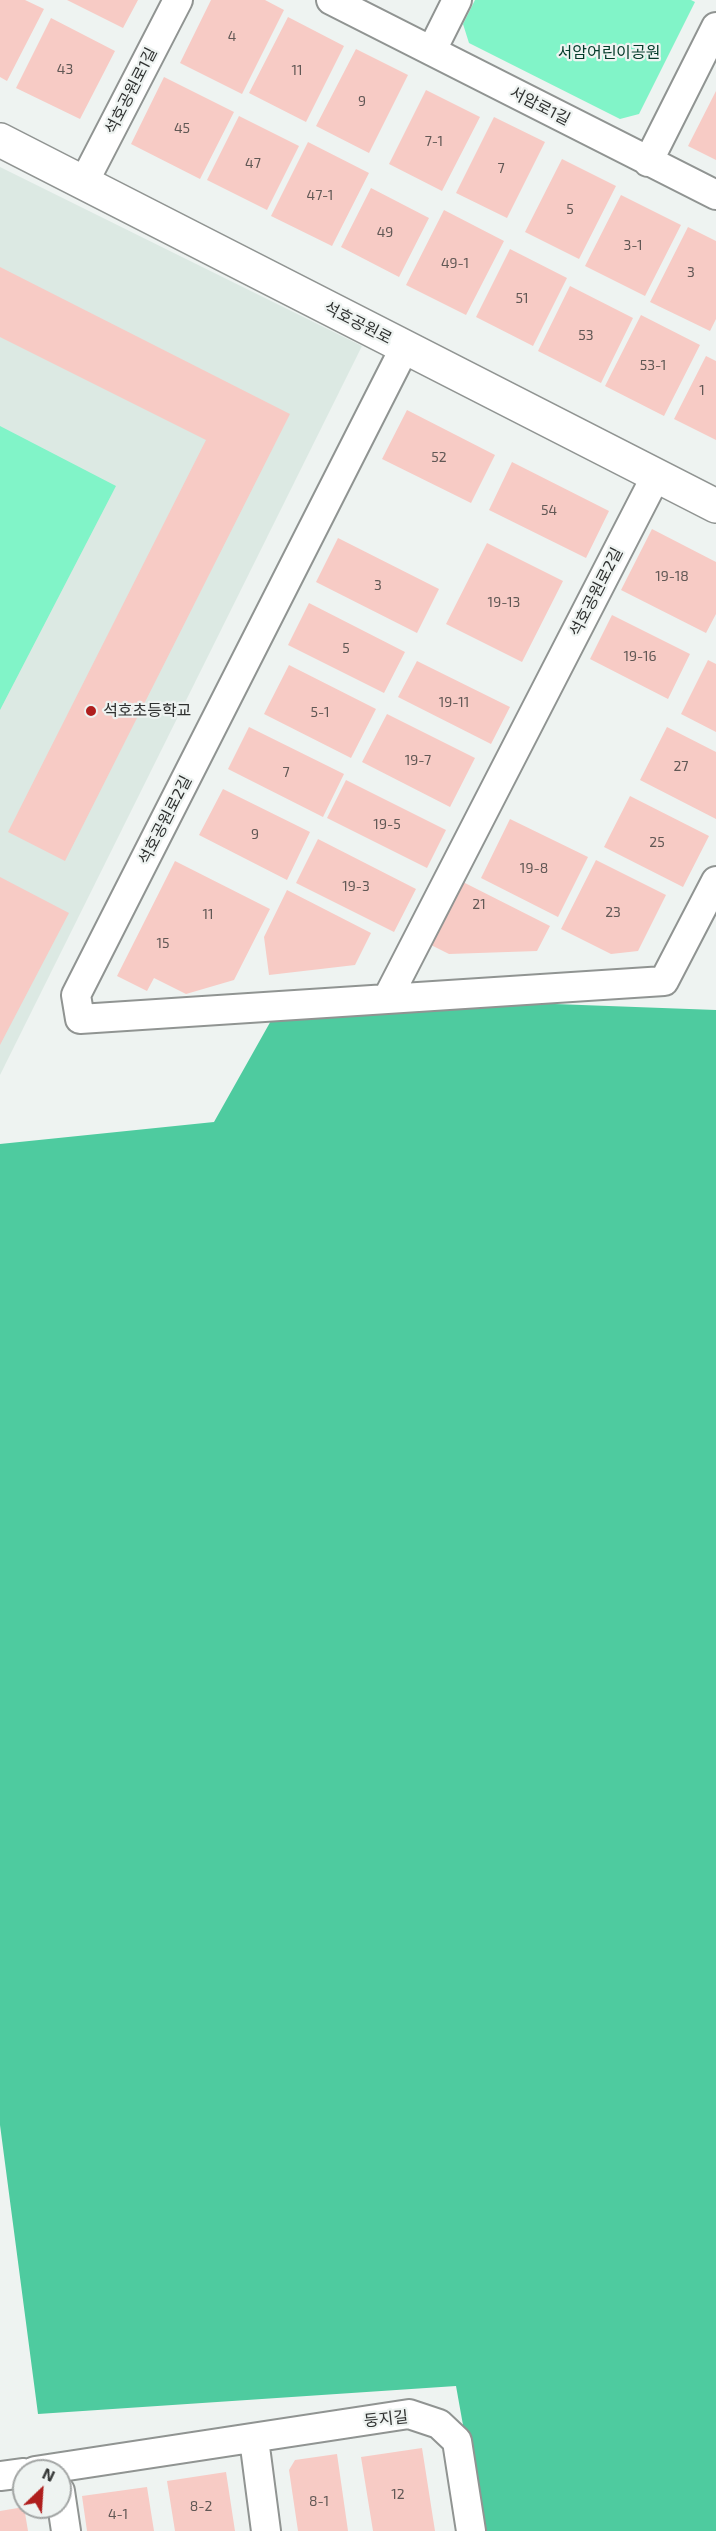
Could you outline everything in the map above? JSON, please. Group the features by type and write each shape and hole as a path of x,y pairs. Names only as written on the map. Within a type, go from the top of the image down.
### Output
{"street":[{"name":"석호공원로1길","path":"84,182 178,0"},
{"name":"서암로1길","path":"331,0 716,195"},
{"path":"432,50 457,0"},
{"path":"648,162 716,27"},
{"name":"석호공원로","path":"0,140 716,506"},
{"name":"석호공원로2길","path":"405,347 76,994 80,1019 388,997 664,981 716,881"},
{"name":"석호공원로2길","path":"388,997 656,476"},
{"name":"둥지길","path":"72,2471 410,2414 439,2424 457,2441 471,2531"},
{"path":"254,2439 266,2531"}],"shaded area":[{"name":"석호초등학교","path":"0,167 362,346 0,1075"}],"green space":[{"name":"서암어린이공원","path":"475,0 691,0 695,2 639,114 620,119 469,43 463,24"},
{"path":"0,426 116,486 0,710"},
{"path":"286,994 716,1010 716,2531 482,2531 456,2386 38,2414 0,2125 0,1144 214,1122"}],"building":[{"path":"0,0 25,0 44,9 7,81 0,77"},
{"path":"67,0 138,0 123,28"},
{"path":"211,0 265,0 284,10 242,94 180,63"},
{"path":"288,17 344,46 306,122 249,93"},
{"path":"51,18 115,51 80,119 16,88"},
{"path":"356,49 408,75 369,153 316,126"},
{"path":"164,77 234,112 200,179 131,144"},
{"path":"426,90 480,117 442,191 389,164"},
{"path":"716,91 716,160 688,146"},
{"path":"239,116 299,146 267,210 207,180"},
{"path":"494,117 545,142 507,218 456,193"},
{"path":"308,142 369,173 332,246 271,216"},
{"path":"562,159 616,186 579,259 525,232"},
{"path":"371,188 429,218 399,277 341,247"},
{"path":"621,195 681,225 645,296 585,266"},
{"path":"444,210 504,241 466,315 406,285"},
{"path":"688,227 716,241 716,319 710,331 650,302"},
{"path":"510,249 567,278 533,346 476,317"},
{"path":"0,267 290,414 65,861 8,832 206,440 0,337"},
{"path":"570,286 633,318 601,383 538,351"},
{"path":"641,315 700,345 664,416 605,386"},
{"path":"706,356 716,361 716,440 674,419"},
{"path":"407,410 495,455 471,503 382,459"},
{"path":"512,462 609,511 586,558 489,510"},
{"path":"652,529 716,562 716,614 706,633 621,590"},
{"path":"338,538 439,589 417,633 316,582"},
{"path":"487,543 563,581 522,662 446,624"},
{"path":"309,603 405,652 384,693 288,645"},
{"path":"612,615 690,654 668,699 590,659"},
{"path":"708,660 716,664 716,732 681,714"},
{"path":"417,661 510,707 491,744 398,697"},
{"path":"289,665 376,709 351,758 264,714"},
{"path":"387,714 475,758 450,807 362,762"},
{"path":"249,727 344,774 323,817 228,769"},
{"path":"667,727 716,752 716,819 640,780"},
{"path":"346,780 446,830 427,868 327,818"},
{"path":"223,789 310,832 287,880 199,835"},
{"path":"630,796 709,836 683,887 604,847"},
{"path":"510,819 588,857 558,917 481,878"},
{"path":"318,839 416,889 394,932 296,883"},
{"path":"596,860 666,895 638,951 611,954 561,929"},
{"path":"175,861 270,909 234,980 186,994 154,978 147,991 117,976"},
{"path":"0,877 69,913 0,1045"},
{"path":"463,882 550,926 537,951 449,954 431,945"},
{"path":"287,890 371,933 355,965 269,975 264,937"},
{"path":"422,2448 435,2531 373,2531 361,2457"},
{"path":"337,2454 348,2531 298,2531 289,2470 295,2460"},
{"path":"226,2472 235,2531 175,2531 167,2481"},
{"path":"147,2487 154,2531 87,2531 82,2496"},
{"path":"12,2509 12,2519 26,2519 28,2531 0,2531 0,2511"}],"place":[{"name":"석호초등학교","path":"91,711"}]}
